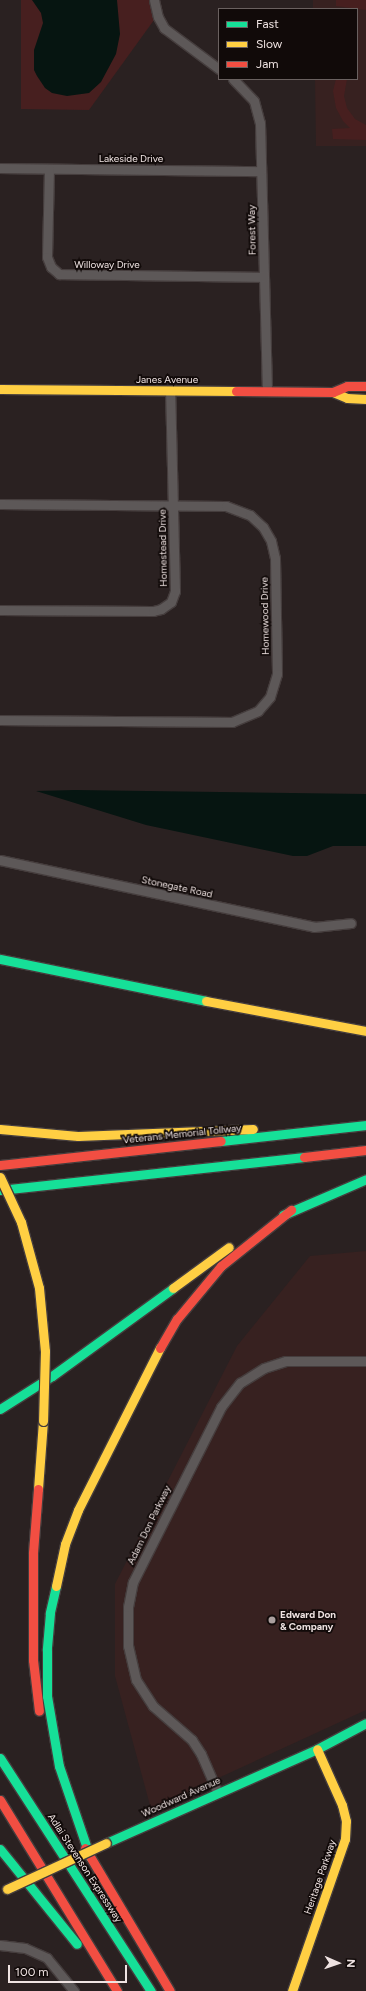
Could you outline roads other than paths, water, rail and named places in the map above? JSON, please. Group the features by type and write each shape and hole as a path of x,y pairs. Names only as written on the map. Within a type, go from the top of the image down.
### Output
{"main road":[{"name":"Janes Avenue","path":"334,392 347,386 366,386"},
{"name":"Janes Avenue","path":"0,389 334,392 347,398 366,399"},
{"path":"0,959 279,1016 366,1031"},
{"name":"Veterans Memorial Tollway","path":"0,1165 366,1125"},
{"path":"0,1129 78,1136 246,1128 282,1134"},
{"path":"0,1190 366,1150"},
{"path":"0,1177 21,1222 39,1288 46,1351 43,1421 33,1552 33,1660 40,1719"},
{"path":"0,1410 52,1376 239,1240 291,1210 366,1179"},
{"path":"90,1857 59,1766 47,1696 49,1619 65,1544 78,1510 151,1364 177,1319 221,1266 291,1210"},
{"name":"Woodward Avenue","path":"2,1891 317,1749 365,1724"},
{"path":"0,1747 40,1819"},
{"path":"46,1747 62,1798 90,1857 170,1991"},
{"name":"Heritage Parkway","path":"292,1991 345,1839 346,1821 342,1805 317,1749"},
{"name":"Adlai Stevenson Expressway","path":"0,1758 151,1991"},
{"path":"0,1800 116,1991"},
{"path":"0,1849 60,1920 109,1991"}],"street":[{"path":"154,0 158,17 164,28 218,68"},
{"name":"Forest Way","path":"234,80 251,96 259,115 262,171 267,391"},
{"name":"Lakeside Drive","path":"0,168 262,171"},
{"name":"Willoway Drive","path":"49,169 47,257 51,267 59,274 264,277"},
{"name":"Homestead Drive","path":"0,610 153,611 167,606 175,591 170,391"},
{"name":"Homewood Drive","path":"0,504 226,506 244,513 263,527 271,541 275,558 277,674 270,697 258,711 232,722 0,720"},
{"name":"Stonegate Road","path":"0,860 314,927 351,923"},
{"name":"Adam Don Parkway","path":"218,1793 201,1754 192,1740 153,1706 136,1680 128,1646 128,1607 133,1582 221,1407 240,1383 264,1368 286,1361 366,1361"},
{"path":"0,1945 25,1948 47,1958 74,1991"}],"place":[{"name":"Edward Don & Company","path":"272,1620"}]}
